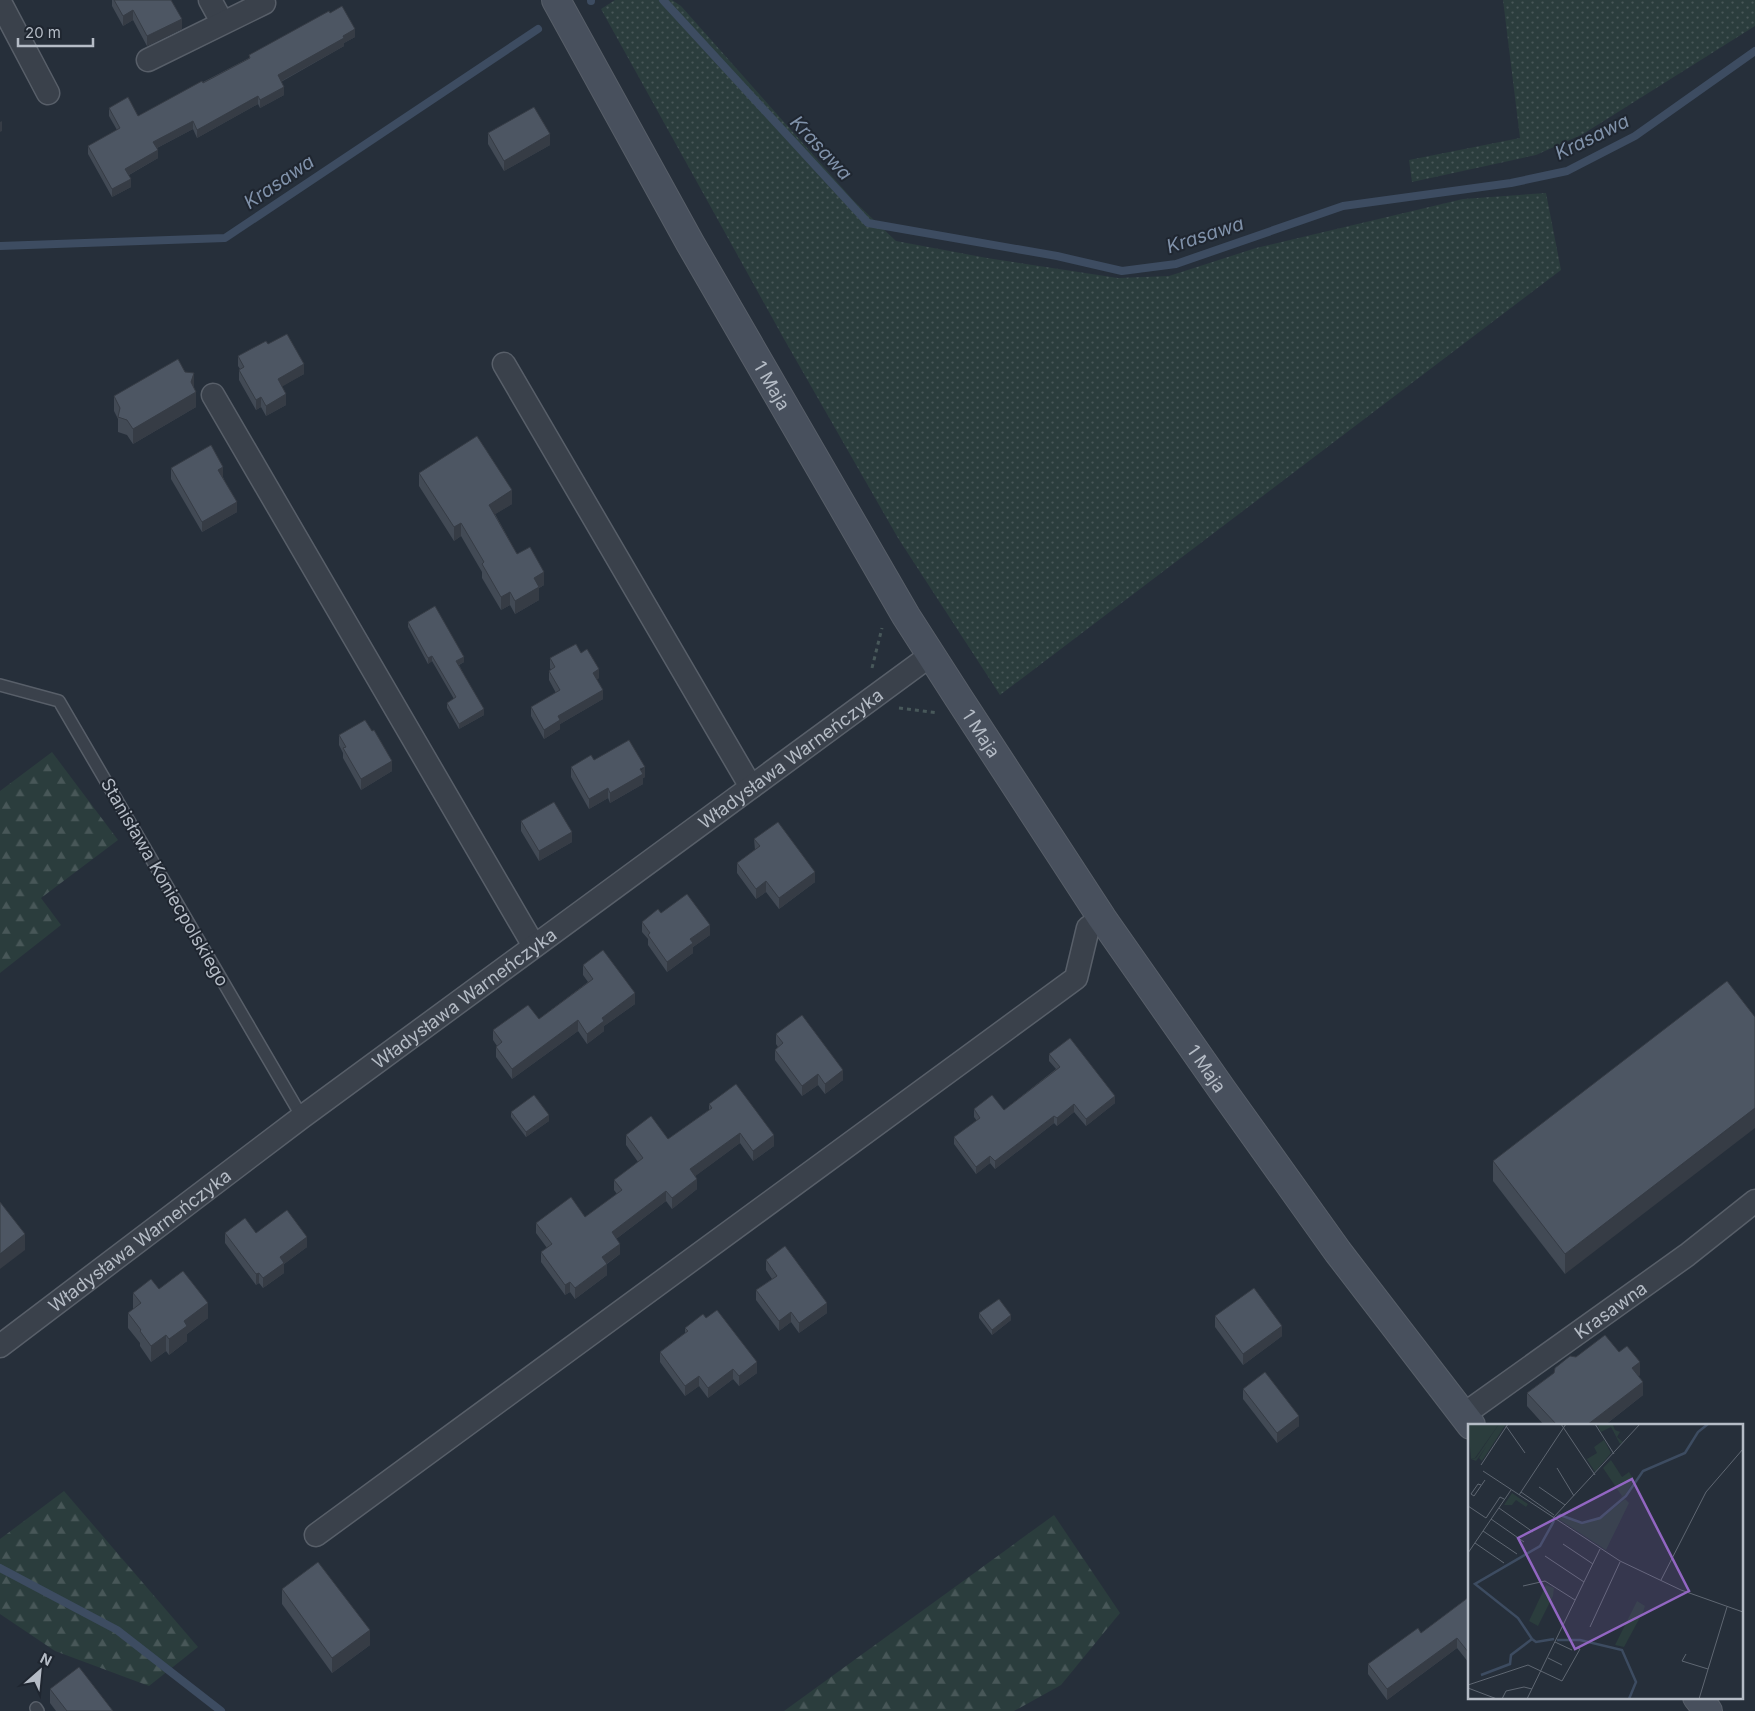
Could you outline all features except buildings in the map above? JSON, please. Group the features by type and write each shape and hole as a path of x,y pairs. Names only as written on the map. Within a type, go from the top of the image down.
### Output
{"main road":[{"name":"1 Maja","path":"556,0 690,243 906,616 931,655 1102,918 1222,1091 1338,1252 1467,1420"},
{"path":"1698,1698 1708,1711"}],"street":[{"path":"210,0 222,22"},
{"path":"0,2 48,93"},
{"path":"148,60 264,3"},
{"path":"504,364 751,787"},
{"path":"213,395 534,946"},
{"name":"Władysława Warneńczyka","path":"0,1346 302,1117 931,655"},
{"path":"316,1535 1076,978 1088,928 1102,918"},
{"name":"Krasawna","path":"1467,1420 1687,1255 1755,1201"}],"lane":[{"name":"Stanisława Koniecpolskiego","path":"0,685 59,701 302,1117"}],"green space":[{"path":"615,0 672,0 681,6 854,201 896,241 987,258 1118,278 1169,276 1256,248 1463,199 1546,193 1561,270 1000,695 898,538 784,339 601,9"},
{"path":"1503,0 1755,0 1755,26 1583,134 1536,155 1412,182 1409,160 1520,138"},
{"path":"52,752 118,840 41,898 61,925 0,973 0,791"},
{"path":"64,1491 198,1647 149,1686 55,1651 0,1614 0,1539"},
{"path":"1054,1515 1120,1613 1061,1685 1014,1711 784,1711"}],"waterway":[{"name":"Krasawa","path":"663,0 868,223 1057,256 1122,271 1176,264 1343,206 1511,183 1567,171 1635,136 1755,51"},
{"name":"Krasawa","path":"0,246 225,238 538,29"},
{"path":"0,1568 117,1630 221,1711"}]}
